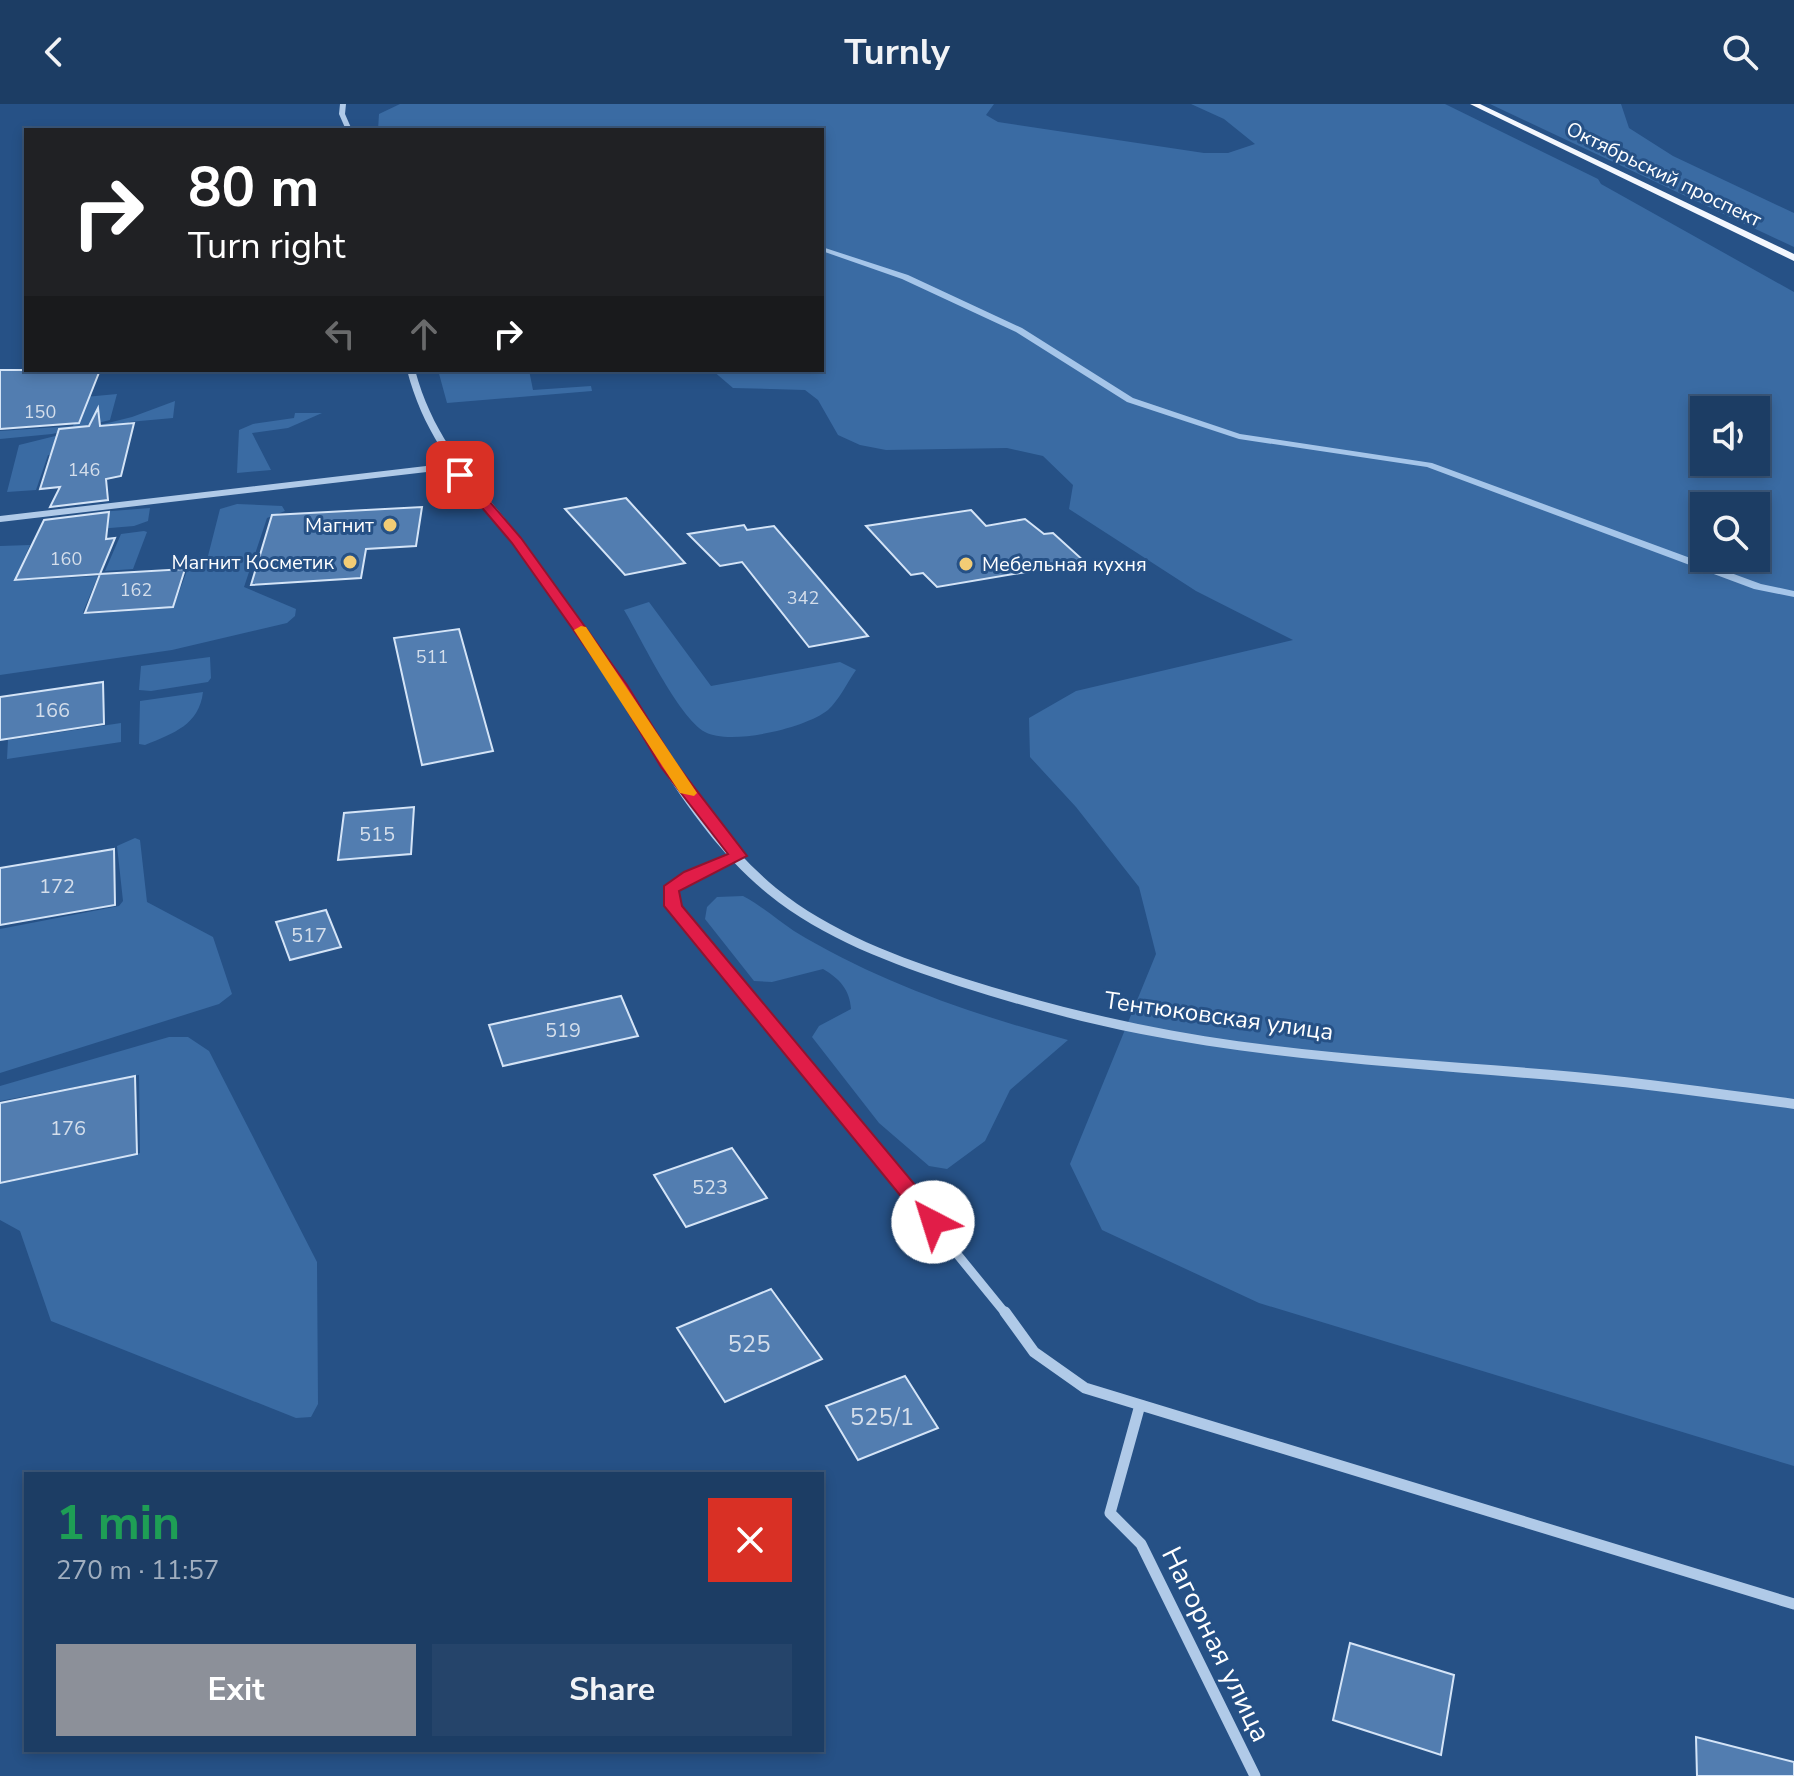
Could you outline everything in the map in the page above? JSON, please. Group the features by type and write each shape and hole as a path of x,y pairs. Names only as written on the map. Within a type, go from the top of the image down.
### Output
{"main road":[{"name":"Октябрьский проспект","path":"1474,104 1794,258"}],"street":[{"path":"343,104 342,114 348,128"},
{"name":"Тентюковская улица","path":"412,372 424,409 452,466 517,540 620,685 667,763 738,856 769,888 811,919 859,943 950,979 1050,1012 1212,1042 1580,1076 1794,1104"},
{"path":"0,519 452,466"},
{"path":"738,856 690,876 670,889 673,906 972,1269 1034,1352 1085,1388 1794,1604"},
{"name":"Нагорная улица","path":"1140,1405 1110,1513 1141,1544 1255,1776"}],"shaded area":[{"path":"400,104 994,104 986,115 998,122 1204,153 1228,153 1255,144 1224,119 1191,104 1445,104 1598,179 1601,184 1794,292 1794,1466 1259,1303 1102,1230 1070,1164 1156,954 1139,887 1076,807 1030,757 1029,718 1076,691 1293,640 1196,591 1069,509 1073,485 1043,456 1007,448 886,450 860,445 838,435 818,400 805,390 733,388 714,372 824,372 824,128 378,128 379,114"},
{"path":"1490,104 1621,104 1629,128 1673,156 1794,213 1794,247"},
{"path":"439,372 529,372 533,390 591,386 592,391 447,403"},
{"path":"117,394 110,420 52,434 0,439 0,431 73,426 85,397"},
{"path":"175,401 173,418 129,422 122,449 48,455 36,490 7,492 19,445 132,417"},
{"path":"295,413 322,413 288,428 252,433 271,470 237,473 239,430 253,424 294,418"},
{"path":"237,504 282,506 285,511 267,518 244,587 296,609 295,616 287,623 172,650 0,675 0,546 30,545 14,581 98,576 83,612 85,614 173,608 191,560 208,556 220,509"},
{"path":"150,508 148,521 134,526 98,529 90,517 99,512"},
{"path":"147,532 133,569 105,571 121,534"},
{"path":"649,602 711,686 840,662 856,670 832,706 817,717 768,733 717,736 694,724 683,711 624,610"},
{"path":"210,657 211,678 208,682 139,690 141,666"},
{"path":"203,692 201,703 191,720 166,736 145,745 139,744 140,701"},
{"path":"121,723 121,742 7,759 8,740"},
{"path":"135,838 140,840 147,902 213,937 232,994 219,1004 0,1073 0,929 119,906 123,901 117,846"},
{"path":"743,896 794,931 859,966 962,1008 1068,1040 1010,1090 985,1141 947,1169 929,1166 879,1123 812,1037 819,1026 851,1009 846,990 839,981 823,969 772,982 754,981 705,919 707,907 717,897"},
{"path":"169,1037 188,1037 209,1051 317,1262 318,1404 311,1417 296,1418 51,1321 20,1231 0,1220 0,1184 140,1153 139,1075 0,1101 0,1086"}],"building":[{"path":"0,370 99,372 79,423 0,429"},
{"path":"98,408 100,426 134,423 121,476 106,479 108,500 50,507 60,487 40,489 59,429 89,426"},
{"path":"626,498 685,563 625,575 565,509"},
{"path":"422,507 416,546 366,549 361,578 251,585 272,515"},
{"path":"971,510 986,526 1025,519 1044,534 1053,533 1085,562 937,587 923,573 911,575 866,526"},
{"path":"109,512 106,539 115,538 100,574 15,580 44,520"},
{"path":"744,525 747,530 774,526 868,636 809,647 742,562 720,566 688,534"},
{"path":"185,569 173,607 85,613 100,574"},
{"path":"459,629 493,751 422,765 394,638"},
{"path":"103,682 104,724 0,740 0,697"},
{"path":"414,807 411,854 338,860 344,813"},
{"path":"114,849 115,905 0,925 0,868"},
{"path":"326,910 341,947 290,960 276,922"},
{"path":"621,996 638,1036 503,1066 489,1025"},
{"path":"135,1076 137,1154 0,1183 0,1103"},
{"path":"732,1148 767,1198 686,1227 654,1175"},
{"path":"771,1289 822,1359 725,1402 677,1328"},
{"path":"905,1376 938,1428 858,1460 826,1406"},
{"path":"1350,1643 1454,1675 1441,1755 1333,1720"},
{"path":"1696,1737 1794,1762 1794,1776 1697,1776"}],"waterway":[{"path":"824,250 905,277 1019,330 1130,400 1239,436 1429,465 1758,587 1794,594"}],"slow traffic":[{"path":"581,630 689,793"}],"place":[{"name":"Магнит","path":"390,525"},
{"name":"Магнит Косметик","path":"350,562"},
{"name":"Мебельная кухня","path":"966,564"}],"route":[{"path":"460,475 517,540 620,685 667,763 738,856 690,876 670,889 673,906 933,1222"}]}
